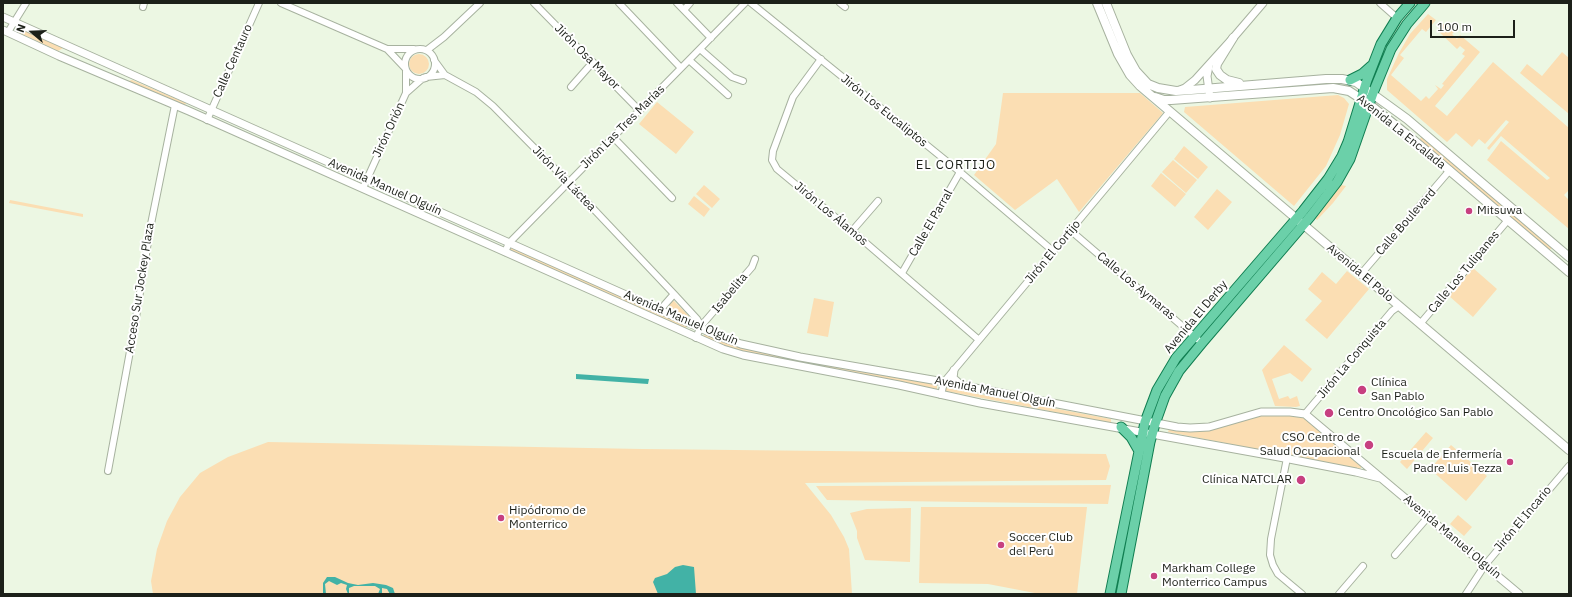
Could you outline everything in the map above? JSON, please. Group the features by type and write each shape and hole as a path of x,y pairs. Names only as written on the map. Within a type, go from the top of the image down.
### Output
{"main road":[{"name":"Avenida El Polo","path":"1097,3 1118,54 1127,70 1136,81 1569,450"},
{"name":"Avenida La Encalada","path":"1106,3 1127,55 1142,78 1148,84 1158,88 1176,91 1326,78 1350,80 1373,93 1418,128 1569,257"},
{"name":"Avenida El Derby","path":"1121,594 1135,498 1139,451 1145,422 1152,401 1162,380 1176,358 1285,230 1300,221 1329,194 1344,172 1354,148 1365,101 1364,87 1384,37 1397,18 1410,3"},
{"path":"1365,101 1373,93 1396,40 1407,24 1425,3"},
{"path":"1233,38 1217,64 1216,69 1220,75 1227,80 1247,85"},
{"path":"1350,80 1362,74 1373,64"},
{"name":"Avenida La Encalada","path":"1151,95 1164,100 1175,100 1333,88 1347,90 1365,101 1410,137 1569,272"},
{"path":"1175,100 1193,96 1195,92 1191,90"},
{"path":"1410,137 1418,128"},
{"name":"Avenida El Derby","path":"1110,594 1152,434 1165,396 1174,379 1202,343 1293,237 1300,221"},
{"path":"1285,230 1292,230 1294,233 1293,237"},
{"path":"1121,428 1131,437 1139,451"}],"street":[{"path":"6,31 26,3"},
{"name":"Calle Centauro","path":"207,120 259,3"},
{"path":"281,3 387,49 412,76 424,78 444,75"},
{"path":"427,50 444,38 480,3"},
{"name":"Jirón Osa Mayor","path":"534,3 639,110"},
{"path":"619,3 681,68"},
{"path":"677,3 711,38"},
{"path":"684,10 690,3"},
{"name":"Jirón Las Tres Marías","path":"505,252 509,243 745,3"},
{"name":"Jirón Los Eucaliptos","path":"751,3 960,172 1053,251"},
{"path":"1176,91 1189,85 1210,64 1263,3"},
{"path":"1380,3 1397,18"},
{"name":"Avenida Manuel Olguín","path":"3,17 701,327 727,340 800,357 944,382 1168,426 1190,428 1209,427 1260,412 1290,412 1305,414 1361,459 1520,594"},
{"name":"Avenida Manuel Olguín","path":"6,31 59,56 189,111 696,338 736,353 899,384 941,395 1287,458 1356,472 1384,480"},
{"path":"387,49 427,50 432,54 434,68 429,76 424,78"},
{"path":"406,69 406,58 416,49"},
{"path":"700,49 732,77 743,81"},
{"name":"Jirón Los Álamos","path":"821,59 793,97 773,151 772,160 779,171 852,231 979,340"},
{"name":"Jirón Vía Láctea","path":"434,60 444,75 476,92 493,106 568,182 674,294 697,319 701,327"},
{"path":"689,60 728,95"},
{"path":"571,87 593,62"},
{"path":"1210,64 1207,76 1210,98"},
{"name":"Jirón Orión","path":"362,188 406,93 406,69"},
{"name":"Jirón Orión","path":"406,93 424,78"},
{"path":"189,111 192,102"},
{"name":"Acceso Sur Jockey Plaza","path":"108,471 135,324 150,229 175,105"},
{"name":"Jirón El Cortijo","path":"941,395 944,382 1170,111"},
{"path":"613,137 672,198"},
{"name":"Calle Boulevard","path":"1361,274 1450,170"},
{"name":"Calle El Parral","path":"902,274 960,172"},
{"path":"852,231 878,201"},
{"name":"Calle Los Tulipanes","path":"1420,324 1508,220"},
{"name":"Calle Los Aymaras","path":"1070,230 1202,343"},
{"name":"Isabelita","path":"696,338 701,327 752,267 755,259"},
{"path":"660,310 674,294"},
{"name":"Jirón La Conquista","path":"1305,414 1392,311 1399,306"},
{"path":"799,366 800,357"},
{"path":"954,370 953,378 963,386"},
{"path":"1166,436 1168,426"},
{"path":"1287,458 1271,539 1270,555 1278,574 1302,594"},
{"path":"1356,472 1364,468 1361,459"},
{"name":"Jirón El Incario","path":"1466,594 1485,565 1569,466"},
{"path":"1395,555 1428,517"},
{"path":"1339,594 1363,566"}],"shaded area":[{"path":"1428,14 1436,20 1426,32 1422,29 1400,55 1404,58 1391,75 1421,101 1426,96 1429,99 1438,89 1435,85 1441,89 1444,85 1442,84 1465,56 1462,54 1465,50 1460,46 1457,49 1437,30 1443,24 1449,28 1454,28 1456,30 1452,34 1457,39 1460,35 1480,52 1435,106 1447,116 1493,62 1569,128 1569,192 1568,191 1564,195 1569,200 1569,229 1487,160 1501,141 1547,180 1550,178 1501,136 1489,150 1487,148 1509,122 1506,120 1485,144 1479,139 1472,147 1456,133 1447,142 1387,90 1387,79 1399,53 1410,34"},
{"path":"20,28 63,48 58,51 18,32"},
{"path":"1562,52 1569,58 1569,114 1520,73 1527,64 1542,76"},
{"path":"415,54 423,54 429,60 429,68 423,74 415,74 409,68 409,60"},
{"path":"132,80 186,103 184,107 128,81"},
{"path":"1003,93 1140,93 1163,113 1079,212 1057,179 1015,210 974,175 996,144"},
{"path":"1338,95 1344,98 1349,104 1340,135 1326,166 1294,206 1184,112 1185,107"},
{"path":"657,102 694,132 676,154 639,124"},
{"path":"1422,136 1552,247 1551,249 1548,250 1419,140"},
{"path":"1184,146 1208,167 1198,179 1174,159"},
{"path":"1173,160 1197,180 1186,193 1162,172"},
{"path":"1161,173 1186,194 1175,207 1151,186"},
{"path":"704,185 720,199 712,208 696,194"},
{"path":"1341,185 1346,186 1317,220 1314,217"},
{"path":"1217,189 1232,202 1208,230 1194,217"},
{"path":"694,196 710,209 704,217 688,204"},
{"path":"10,200 83,214 83,217 9,203"},
{"path":"512,247 687,326 685,330 509,252"},
{"path":"1473,268 1497,289 1473,317 1449,296"},
{"path":"1347,271 1369,289 1327,339 1305,320 1322,301 1308,289 1322,272 1336,284"},
{"path":"814,298 834,302 828,337 807,333"},
{"path":"673,300 690,317 690,320 666,309"},
{"path":"706,334 740,347 795,360 794,363 742,353 701,337"},
{"path":"1284,345 1312,369 1302,382 1290,373 1272,379 1279,399 1288,396 1290,399 1297,396 1300,406 1296,407 1275,406 1262,370"},
{"path":"803,360 937,384 937,390 803,365"},
{"path":"946,388 1111,419 1111,423 946,391"},
{"path":"1284,414 1303,417 1361,465 1361,468 1359,469 1168,432 1169,429 1184,431 1262,415"},
{"path":"1426,432 1433,438 1407,469 1400,462"},
{"name":"Hipódromo de Monterrico","path":"268,442 642,449 1106,454 1110,466 1106,480 805,483 831,515 844,537 849,549 852,594 153,594 151,581 157,549 167,521 180,497 200,473 228,457"},
{"path":"1451,445 1487,476 1466,501 1430,469"},
{"path":"1111,485 1108,504 827,500 816,486"},
{"name":"Soccer Club del Perú","path":"921,507 1087,507 1077,594 1040,594 988,584 919,583"},
{"path":"911,508 910,562 865,560 850,513 867,509"},
{"path":"1458,515 1472,527 1464,536 1450,524"}],"water":[{"path":"576,374 649,379 648,384 576,379"},
{"path":"683,565 694,567 696,594 658,594 653,582 655,578 667,574 675,567"},
{"path":"327,577 335,577 348,583 358,585 373,583 386,585 393,588 395,594 390,594 387,589 382,588 382,594 378,594 380,589 375,586 354,586 349,588 348,594 346,589 347,585 341,583 337,585 329,581 325,584 326,594 323,594 323,583"}],"place":[{"name":"Mitsuwa","path":"1469,211"},
{"name":"Clínica San Pablo","path":"1362,390"},
{"name":"Centro Oncológico San Pablo","path":"1329,413"},
{"name":"CSO Centro de Salud Ocupacional","path":"1369,445"},
{"name":"Escuela de Enfermería Padre Luis Tezza","path":"1510,462"},
{"name":"Clínica NATCLAR","path":"1301,480"},
{"name":"Hipódromo de Monterrico","path":"501,518"},
{"name":"Soccer Club del Perú","path":"1001,545"},
{"name":"Markham College Monterrico Campus","path":"1154,576"}],"district":[{"name":"EL CORTIJO","path":"956,165"}]}
